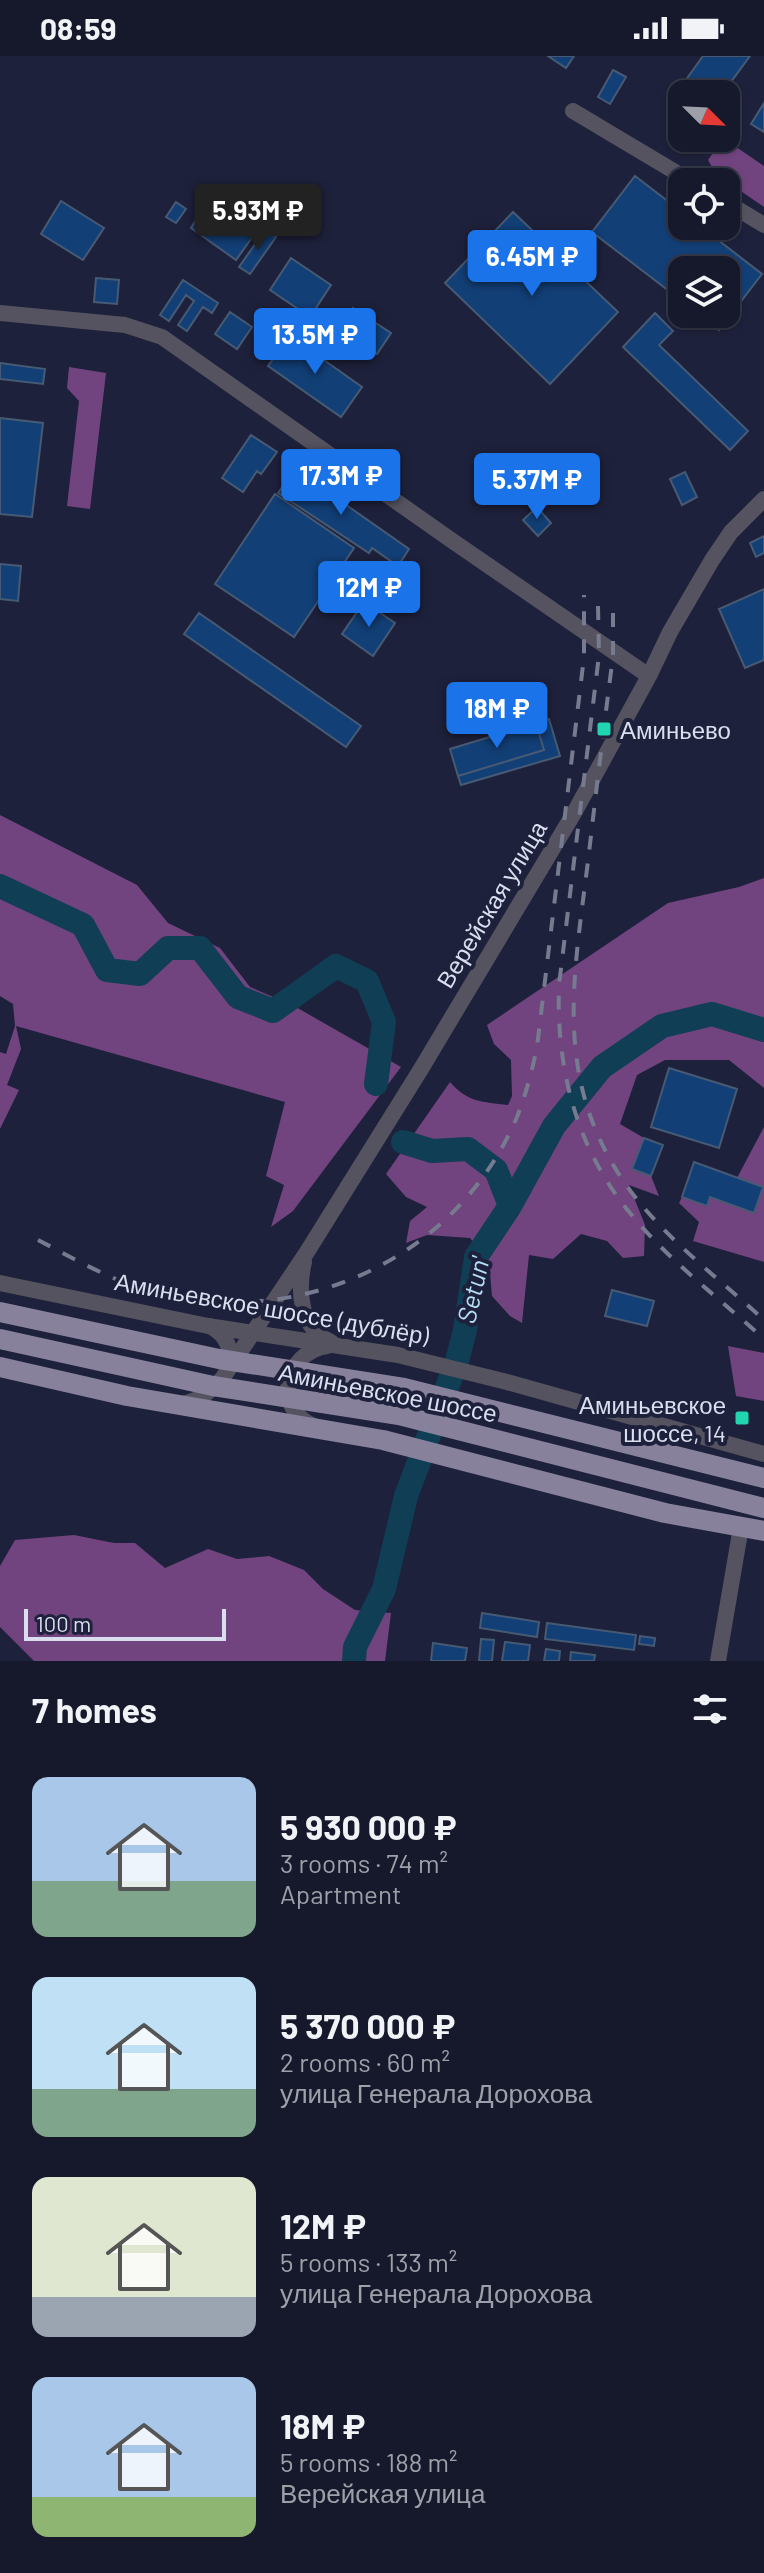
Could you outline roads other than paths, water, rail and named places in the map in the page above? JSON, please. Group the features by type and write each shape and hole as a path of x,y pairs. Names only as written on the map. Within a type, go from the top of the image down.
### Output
{"main road":[{"name":"Аминьевское шоссе","path":"0,1312 219,1359 404,1388 764,1478"},
{"name":"Аминьевское шоссе","path":"0,1339 186,1381 399,1415 764,1508"},
{"path":"0,1367 178,1405 383,1440 665,1513 764,1531"}],"street":[{"path":"573,111 669,168"},
{"path":"740,210 764,225"},
{"path":"0,313 125,325 162,337 649,676"},
{"name":"Верейская улица","path":"178,1405 201,1398 214,1388 307,1252 574,813 712,560 731,532 764,499"},
{"path":"307,1252 301,1275 303,1312 317,1332 336,1344"},
{"name":"Аминьевское шоссе (дублёр)","path":"0,1283 208,1326 398,1355 764,1454"},
{"path":"0,1294 22,1288"},
{"path":"208,1326 219,1332 228,1344 230,1358 227,1372"},
{"path":"322,1429 307,1423 295,1412 289,1397 288,1380 294,1365 305,1353 336,1344"},
{"path":"718,1661 741,1527"}],"waterway":[{"path":"0,886 83,925 107,970 140,974 168,948 200,948 238,997 273,1011 336,966 367,981 384,1022 376,1084"},
{"name":"Setun'","path":"354,1661 355,1647 384,1589 406,1496 457,1361 476,1257 510,1206 554,1126 602,1067 662,1026 712,1014 764,1030"},
{"path":"403,1142 432,1151 468,1149 496,1170 510,1206"}],"railway":[{"path":"38,1240 144,1290 215,1302 269,1300 322,1290 371,1270 417,1243 457,1208 491,1166 517,1117 537,1047 584,657 584,595"},
{"path":"598,606 599,655 559,985 561,1046 566,1076 583,1134 611,1188 677,1263 764,1339"},
{"path":"613,613 613,656 574,985 577,1063 586,1102 600,1140 622,1179 670,1236 764,1320"}],"place":[{"name":"Аминьево","path":"604,729"},
{"name":"Аминьевское шоссе, 14","path":"742,1418"}]}
